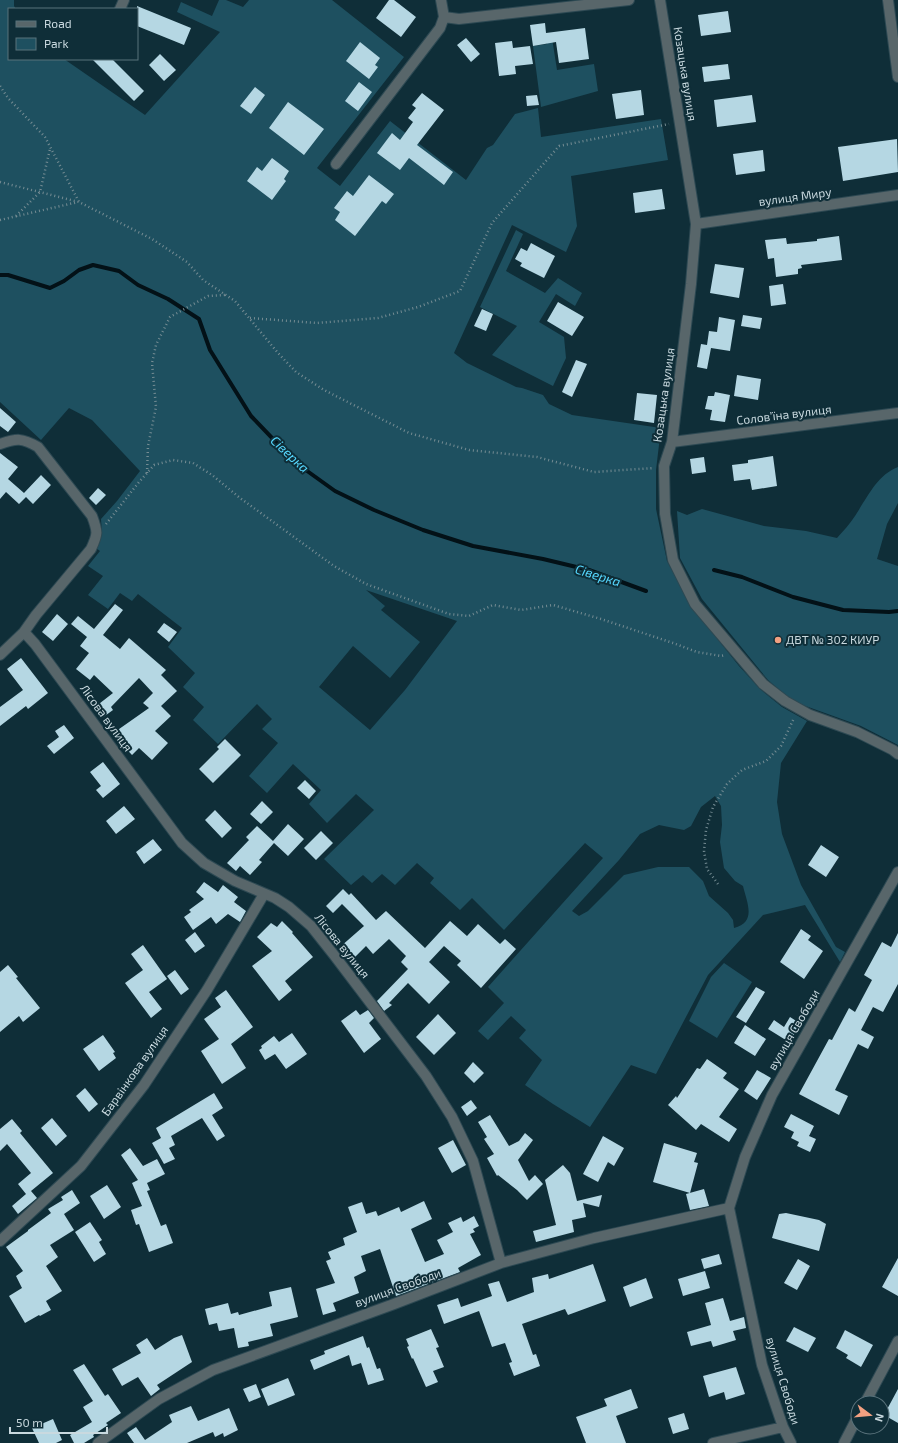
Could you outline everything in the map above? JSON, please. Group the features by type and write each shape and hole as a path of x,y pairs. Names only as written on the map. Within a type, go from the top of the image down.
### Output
{"street":[{"path":"336,164 440,28 444,17 441,0"},
{"path":"444,17 459,19 629,0"},
{"name":"Козацька вулиця","path":"660,0 696,224 691,284 672,442 664,466 665,514 672,560 695,604 763,684 785,701 798,708 858,732 898,754"},
{"path":"888,0 898,77"},
{"name":"вулиця Миру","path":"696,224 898,195"},
{"name":"Соловʼїна вулиця","path":"672,442 898,413"},
{"path":"0,444 12,440 26,440 38,447 92,516 97,528 97,536 91,549 36,615 24,632 0,655"},
{"name":"Лісова вулиця","path":"24,632 35,644 182,842 204,863 235,881 275,898 290,907 311,926 426,1076 452,1117 473,1161 502,1263"},
{"name":"вулиця Свободи","path":"790,1443 762,1365 729,1208 745,1157 772,1094 898,872"},
{"name":"Барвінкова вулиця","path":"0,1241 81,1166 144,1084 207,990 264,894"},
{"name":"вулиця Свободи","path":"98,1443 159,1399 213,1370 502,1263 594,1238 729,1208"},
{"path":"869,1395 898,1341"},
{"path":"713,1443 783,1427"},
{"path":"844,1443 850,1431"}],"path":[{"path":"0,86 8,98 45,138 79,202"},
{"path":"249,318 317,323 378,318 418,307 460,291 492,223 560,146 679,122"},
{"path":"16,217 40,192 50,148"},
{"path":"0,182 79,202 152,239 187,262 203,280 235,301 278,353 296,372 324,390 410,432 469,450 537,457 594,472 646,469 664,466"},
{"path":"0,220 79,202"},
{"path":"147,473 148,446 156,407 152,363 156,345 170,317 208,296 226,295"},
{"path":"97,536 154,465 173,460 193,462 334,566 366,584 449,614 469,616 493,605 522,610 553,605 616,624 698,652 721,656 735,652"},
{"path":"718,884 707,869 704,851 706,830 713,808 727,784 742,770 766,761 781,746 798,708"}],"green space":[{"path":"0,0 14,0 15,8 8,8 8,60 65,60 145,115 220,32 177,12 181,2 212,16 219,0 226,0 243,7 249,0 332,0 404,57 317,168 340,186 390,121 466,180 487,148 493,145 515,114 538,108 541,137 661,119 668,160 571,176 577,226 566,252 512,225 454,353 467,363 516,387 543,395 549,404 572,415 661,428 656,470 656,509 667,561 691,606 739,666 760,689 782,707 807,721 781,763 777,802 782,834 801,885 836,947 845,952 840,962 805,905 763,915 708,975 656,1074 631,1065 590,1127 553,1104 525,1085 542,1060 519,1038 526,1030 511,1016 488,1040 478,1031 504,1003 488,987 603,858 585,843 504,930 472,898 460,910 430,883 434,878 417,863 395,885 382,874 372,883 363,875 351,885 324,859 374,810 356,794 327,823 309,804 321,790 293,764 267,793 249,776 278,743 262,729 272,719 257,704 218,744 193,720 204,707 183,687 195,673 168,647 182,628 138,594 132,601 120,593 108,609 88,595 103,576 88,566 100,551 96,548 102,534 101,519 140,471 92,420 69,408 41,440 0,402","holes":["366,590 457,621 405,690 370,730 319,687 353,646 390,678 420,642 381,610 385,606","715,796 721,806 722,825 720,842 724,868 735,881 743,886 748,905 748,917 741,925 734,928 733,920 728,913 709,896 703,881 689,867 658,867 624,875 588,911 579,916 572,911 619,860 640,834 659,825 684,830 691,826 701,807"]},
{"path":"547,38 552,38 557,70 594,64 598,91 541,107 533,46 547,44"},
{"path":"516,230 523,234 506,271 545,293 558,278 582,293 575,306 556,294 539,322 564,337 566,358 553,386 492,355 517,326 480,307"},
{"path":"898,467 898,503 887,524 877,559 898,566 898,745 861,726 800,704 788,697 768,680 702,599 680,558 677,511 687,515 702,509 764,526 806,531 837,538 849,525 878,481"},
{"path":"724,963 752,982 717,1038 689,1021 711,977"}],"building":[{"path":"389,0 394,0 416,17 401,37 376,18"},
{"path":"137,6 191,28 184,45 138,26"},
{"path":"728,11 731,32 701,36 698,15"},
{"path":"545,23 546,33 585,28 589,59 559,63 556,42 533,46 530,25"},
{"path":"466,38 480,54 471,62 457,45"},
{"path":"512,41 513,48 530,46 533,64 515,66 516,74 499,76 495,43"},
{"path":"360,42 380,58 375,65 378,67 369,79 346,61"},
{"path":"160,54 176,70 164,81 149,65"},
{"path":"93,60 113,60 144,91 134,101"},
{"path":"728,64 730,79 704,82 702,67"},
{"path":"359,82 372,92 358,111 345,101"},
{"path":"255,87 265,95 251,114 240,106"},
{"path":"641,90 644,115 616,119 612,94"},
{"path":"422,93 444,110 417,145 453,172 444,185 409,158 400,170 377,153 392,133 400,140 413,122 408,118 416,108 412,105"},
{"path":"537,95 539,105 527,106 526,96"},
{"path":"752,95 756,122 717,127 714,100"},
{"path":"288,102 324,129 304,155 269,128"},
{"path":"897,139 898,172 843,181 838,147"},
{"path":"763,150 765,171 736,175 733,154"},
{"path":"272,158 289,171 284,179 286,181 272,200 247,181 257,167 262,171"},
{"path":"369,175 394,194 386,204 382,201 355,236 335,220 340,212 334,208 347,191 353,196"},
{"path":"662,189 665,209 635,213 633,193"},
{"path":"839,236 842,260 801,265 802,268 798,269 798,274 776,277 774,258 768,259 765,240 786,238 787,244 817,241 817,239"},
{"path":"531,243 555,256 544,278 520,266 522,263 515,259 521,248 527,251"},
{"path":"715,264 744,268 739,298 710,293"},
{"path":"783,284 786,304 771,306 769,286"},
{"path":"558,302 584,317 572,336 547,321"},
{"path":"482,309 493,314 486,331 474,326"},
{"path":"743,315 762,318 760,329 741,326"},
{"path":"719,317 735,320 730,351 711,348 707,369 697,367 701,344 707,345 709,331 717,332"},
{"path":"576,360 587,364 572,397 562,392"},
{"path":"737,375 761,379 758,400 734,396"},
{"path":"715,392 730,395 725,422 710,420 712,410 705,409 708,396 714,396"},
{"path":"637,393 657,395 654,423 634,420"},
{"path":"0,408 16,422 8,432 0,426"},
{"path":"0,453 18,467 8,479 24,493 41,475 51,485 33,504 26,497 19,504 6,492 0,499"},
{"path":"773,456 777,486 752,490 750,479 734,481 732,465 748,463 748,460"},
{"path":"704,457 706,472 692,474 690,459"},
{"path":"98,488 106,495 96,505 89,498"},
{"path":"115,604 123,610 103,635 120,649 129,638 166,670 161,675 177,691 161,706 171,716 155,731 168,743 152,760 139,748 132,755 112,734 149,708 143,703 153,693 139,678 111,707 113,710 102,718 95,707 113,693 94,675 90,680 76,669 89,653 80,646 87,637 71,624 78,616 94,629"},
{"path":"57,614 68,624 53,641 42,632"},
{"path":"164,623 177,632 169,642 157,632"},
{"path":"21,658 48,693 28,709 26,706 0,726 0,707 23,690 7,669"},
{"path":"64,725 74,738 54,754 47,746 59,737 55,731"},
{"path":"225,739 241,755 213,783 199,769 219,749 217,747"},
{"path":"103,762 120,784 103,798 96,790 101,786 90,772"},
{"path":"305,780 316,791 309,799 297,788"},
{"path":"262,801 273,812 261,824 250,814"},
{"path":"124,806 135,819 116,834 106,821"},
{"path":"215,810 232,828 222,838 205,820"},
{"path":"288,824 304,839 288,856 274,843 259,860 262,862 250,875 240,866 236,871 227,863 249,840 246,837 257,826 273,841"},
{"path":"321,831 333,843 316,860 304,848"},
{"path":"153,839 162,850 144,864 136,852"},
{"path":"821,845 839,857 826,877 808,865"},
{"path":"204,882 218,892 223,885 238,897 234,902 246,911 240,922 228,914 216,924 211,917 193,930 184,917 191,912 189,910 204,899 196,892"},
{"path":"343,889 349,895 351,893 376,920 386,911 425,948 450,921 467,936 478,924 500,944 505,939 516,949 481,988 457,965 461,961 444,946 429,962 450,982 429,1004 408,983 389,1003 392,1005 384,1011 377,1001 408,969 401,962 406,956 389,939 373,954 366,946 352,960 340,947 364,926 342,904 333,913 326,906"},
{"path":"282,921 313,957 285,981 292,990 279,1001 252,966 272,951 257,937 271,923 277,927"},
{"path":"801,929 811,936 808,940 823,951 804,979 780,962"},
{"path":"195,932 205,946 195,953 185,940"},
{"path":"898,933 898,984 883,1012 873,1007 861,1030 874,1037 868,1049 858,1044 835,1090 848,1096 839,1115 799,1094 829,1039 832,1040 849,1008 855,1012 872,980 864,975 882,942 891,947"},
{"path":"143,945 167,979 149,992 162,1009 151,1018 125,983 143,970 131,954"},
{"path":"8,965 18,977 16,978 40,1008 23,1022 19,1016 0,1032 0,972"},
{"path":"175,970 189,989 181,995 167,976"},
{"path":"756,987 765,992 746,1023 736,1017"},
{"path":"226,990 253,1027 231,1044 246,1068 222,1084 201,1051 219,1039 204,1019 221,1007 215,998"},
{"path":"356,1010 360,1015 368,1010 374,1018 369,1023 381,1039 364,1053 341,1021"},
{"path":"438,1014 456,1033 434,1055 416,1037"},
{"path":"790,1017 801,1024 789,1042 768,1029 774,1020 784,1027"},
{"path":"745,1025 766,1039 755,1056 734,1043"},
{"path":"292,1033 307,1054 286,1069 275,1054 265,1060 259,1050 262,1048 261,1046 274,1036 279,1042"},
{"path":"103,1035 115,1052 113,1053 116,1058 99,1071 83,1049"},
{"path":"707,1059 727,1073 723,1078 739,1089 719,1117 737,1129 729,1142 701,1124 696,1130 668,1105 676,1096 677,1098 697,1068 700,1069"},
{"path":"473,1062 484,1073 474,1083 464,1073"},
{"path":"757,1070 771,1078 757,1100 744,1091"},
{"path":"85,1088 98,1104 89,1112 76,1096"},
{"path":"214,1093 223,1108 212,1115 225,1136 217,1141 202,1118 171,1136 175,1145 169,1148 175,1159 164,1164 152,1143 161,1138 156,1128"},
{"path":"471,1100 477,1108 467,1116 461,1107"},
{"path":"791,1114 814,1126 809,1136 816,1139 810,1152 797,1146 799,1142 791,1138 794,1132 784,1127"},
{"path":"490,1115 509,1146 519,1141 525,1133 533,1140 518,1160 529,1181 535,1175 543,1184 527,1200 517,1190 498,1175 497,1176 487,1158 494,1154 484,1139 487,1137 478,1122"},
{"path":"52,1118 67,1136 56,1146 41,1128"},
{"path":"12,1119 22,1131 20,1133 53,1173 31,1191 37,1198 18,1214 12,1206 26,1194 18,1184 31,1173 7,1144 0,1151 0,1129"},
{"path":"603,1136 624,1148 614,1166 608,1162 598,1182 583,1174"},
{"path":"453,1140 466,1165 452,1173 438,1148"},
{"path":"664,1143 697,1153 694,1162 698,1163 690,1193 653,1182"},
{"path":"130,1148 143,1166 157,1159 165,1174 147,1183 150,1190 147,1191 161,1226 166,1224 173,1243 149,1252 139,1224 136,1225 131,1210 142,1206 132,1183 138,1180 121,1155"},
{"path":"563,1165 570,1173 577,1201 602,1195 599,1207 583,1203 586,1217 572,1220 574,1232 536,1242 533,1231 556,1225 545,1180"},
{"path":"107,1185 121,1207 104,1219 90,1196"},
{"path":"704,1189 709,1206 690,1210 686,1194"},
{"path":"72,1190 80,1203 64,1214 74,1230 50,1245 58,1257 46,1266 62,1291 46,1301 51,1310 25,1323 9,1296 22,1288 16,1276 23,1271 6,1247 51,1213 48,1209 63,1200 61,1197"},
{"path":"424,1201 432,1219 411,1229 425,1262 444,1254 437,1240 453,1232 448,1223 461,1217 463,1222 474,1216 479,1226 473,1229 475,1232 470,1234 481,1255 458,1268 460,1272 396,1296 380,1249 361,1256 366,1271 354,1277 359,1293 333,1303 336,1311 323,1315 316,1289 335,1283 326,1261 331,1259 328,1252 345,1245 343,1238 357,1232 348,1207 362,1202 366,1214 376,1211 378,1216 399,1207 401,1212"},
{"path":"786,1213 819,1220 826,1224 819,1251 772,1238 779,1214"},
{"path":"90,1222 102,1240 99,1242 106,1254 94,1262 75,1232"},
{"path":"719,1254 722,1264 704,1269 701,1259"},
{"path":"898,1258 898,1296 882,1287"},
{"path":"798,1259 810,1266 797,1290 784,1283"},
{"path":"593,1264 606,1301 568,1315 565,1309 522,1324 533,1355 536,1354 540,1366 514,1376 509,1363 512,1362 505,1343 492,1347 479,1311 444,1324 437,1305 458,1298 461,1307 492,1296 488,1284 499,1281 507,1302 534,1292 532,1278 548,1274 549,1279"},
{"path":"705,1271 710,1288 683,1296 678,1279"},
{"path":"646,1278 653,1298 630,1307 623,1287"},
{"path":"291,1287 298,1317 270,1324 273,1336 248,1342 249,1346 238,1348 234,1328 219,1331 217,1323 209,1325 205,1309 228,1303 231,1314 238,1312 239,1315 272,1306 269,1292"},
{"path":"723,1298 730,1321 744,1317 746,1328 733,1331 736,1340 713,1347 711,1341 691,1346 687,1332 711,1325 705,1303"},
{"path":"794,1327 816,1338 808,1352 786,1341"},
{"path":"431,1329 439,1347 436,1348 444,1367 433,1371 438,1382 426,1387 407,1347 409,1346 406,1339"},
{"path":"845,1330 873,1345 861,1367 846,1358 848,1355 836,1348"},
{"path":"182,1335 192,1362 157,1385 160,1389 151,1396 138,1377 122,1386 112,1369 141,1353 136,1345 147,1338 155,1350 174,1338"},
{"path":"363,1336 367,1348 369,1347 377,1369 380,1368 384,1380 368,1385 361,1363 352,1366 349,1355 314,1370 310,1360 325,1354 324,1351"},
{"path":"84,1364 105,1396 108,1394 121,1413 106,1423 108,1425 93,1435 94,1437 84,1443 74,1443 70,1435 92,1422 83,1407 93,1401 73,1370"},
{"path":"736,1367 745,1394 726,1400 724,1392 709,1397 703,1376"},
{"path":"288,1378 295,1395 268,1406 261,1389"},
{"path":"256,1384 261,1397 249,1402 243,1389"},
{"path":"631,1389 638,1408 616,1416 626,1443 586,1443 576,1417 607,1406 604,1399"},
{"path":"898,1389 898,1423 890,1418 890,1404"},
{"path":"191,1406 198,1421 229,1408 238,1430 224,1437 223,1433 215,1437 213,1432 187,1443 134,1443 127,1433 136,1427 145,1440 172,1422 169,1415"},
{"path":"684,1413 689,1429 673,1434 668,1418"},
{"path":"53,1419 62,1440 56,1443 39,1443 32,1428"}],"waterway":[{"name":"Сіверка","path":"0,275 8,275 50,288 64,281 79,270 93,265 119,271 138,285 168,299 199,319 210,350 251,416 296,463 335,491 374,510 423,530 473,546 543,559 589,570 646,591"},
{"name":"Сіверка","path":"714,570 742,577 793,597 843,610 898,611"}],"place":[{"name":"ДВТ № 302 КИУР","path":"778,640"}]}
